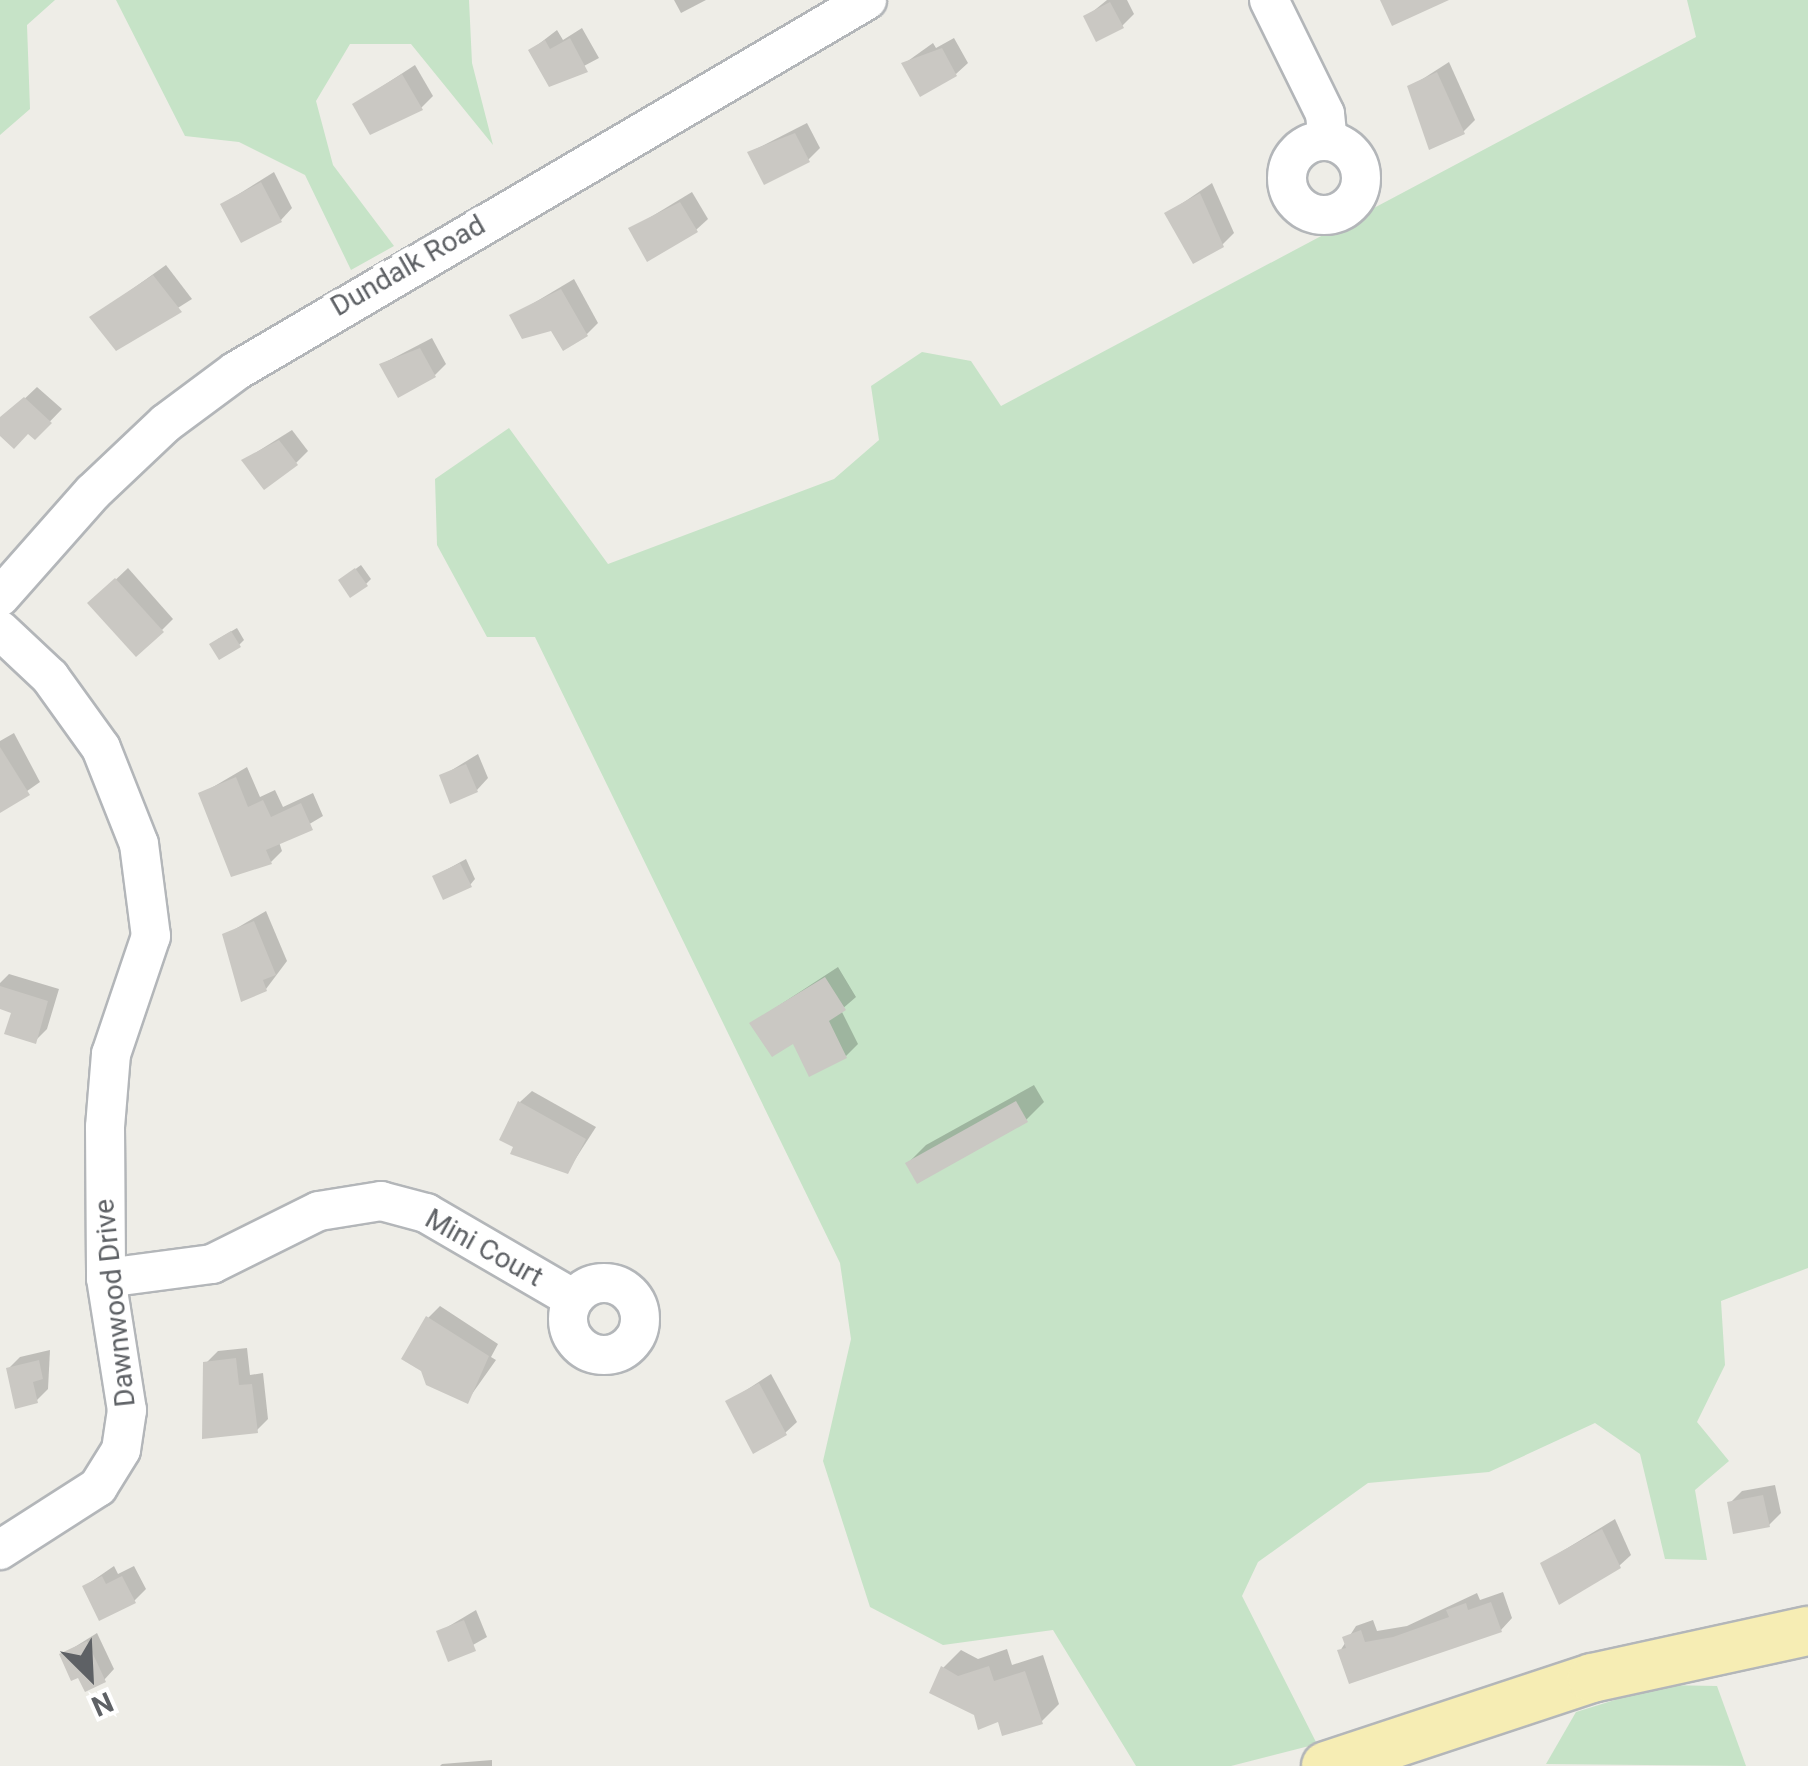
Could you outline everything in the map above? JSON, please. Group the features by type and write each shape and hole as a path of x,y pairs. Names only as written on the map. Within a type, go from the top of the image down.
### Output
{"main road":[{"path":"1326,1766 1592,1678 1808,1631"}],"street":[{"name":"Dundalk Road","path":"0,597 115,470 252,360 867,0"},
{"path":"1269,0 1324,114 1328,141"},
{"name":"Dawnwood Drive","path":"0,630 50,677 101,748 129,810 146,874 148,957 111,1054 106,1278 127,1410 121,1450 98,1487 0,1550"},
{"name":"Mini Court","path":"106,1278 212,1264 319,1211 382,1201 426,1213 574,1298"}],"green space":[{"path":"0,0 55,0 27,25 30,109 0,135"},
{"path":"116,0 469,0 472,63 493,145 411,44 350,44 316,101 333,165 394,246 351,270 305,175 239,142 185,136"},
{"path":"1687,0 1808,0 1808,1268 1721,1301 1725,1365 1697,1422 1729,1461 1695,1490 1707,1560 1665,1559 1640,1454 1595,1423 1489,1472 1368,1483 1258,1562 1242,1596 1317,1744 1231,1766 1136,1766 1053,1630 943,1645 870,1607 823,1461 851,1339 840,1263 535,637 487,637 437,545 435,479 509,428 608,564 834,479 879,440 871,386 922,352 971,361 1001,406 1696,37"},
{"path":"1663,1685 1717,1686 1746,1766 1546,1764 1576,1712"}],"building":[{"path":"1380,0 1449,0 1392,26"},
{"path":"1110,2 1124,28 1096,42 1083,16"},
{"path":"570,38 588,72 549,87 528,50 545,40 550,49"},
{"path":"942,48 957,76 920,97 901,63"},
{"path":"1437,72 1465,134 1429,150 1407,86"},
{"path":"402,74 423,110 370,135 352,104"},
{"path":"795,133 810,162 764,185 747,152"},
{"path":"261,182 282,222 241,243 220,204"},
{"path":"1200,193 1224,247 1193,264 1164,213"},
{"path":"680,202 698,232 647,262 628,228"},
{"path":"153,275 182,312 116,351 89,317"},
{"path":"561,289 588,336 563,351 551,331 522,339 509,315"},
{"path":"420,348 436,377 398,398 379,364"},
{"path":"24,397 52,423 35,440 28,434 14,449 0,436 0,417"},
{"path":"279,440 298,465 264,490 241,460"},
{"path":"355,568 368,586 350,598 338,580"},
{"path":"115,578 164,632 136,657 87,603"},
{"path":"231,631 241,647 219,660 209,644"},
{"path":"0,747 30,795 0,813"},
{"path":"466,764 478,792 450,804 439,775"},
{"path":"236,777 248,807 263,800 271,817 301,803 313,830 266,850 272,864 231,877 198,793"},
{"path":"460,863 472,887 443,900 432,876"},
{"path":"254,921 276,975 263,980 267,991 241,1002 222,934"},
{"path":"825,977 846,1010 829,1021 847,1058 809,1077 793,1044 772,1057 749,1023"},
{"path":"0,986 48,1001 36,1044 4,1034 11,1013 0,1009"},
{"path":"518,1101 586,1139 568,1174 510,1154 513,1147 499,1140"},
{"path":"1016,1101 1028,1122 917,1184 905,1163"},
{"path":"426,1316 489,1356 468,1404 426,1385 421,1371 401,1359"},
{"path":"236,1358 239,1385 252,1384 258,1433 202,1439 203,1362"},
{"path":"39,1360 43,1379 33,1382 38,1403 15,1409 6,1368"},
{"path":"759,1383 787,1435 753,1454 725,1401"},
{"path":"1763,1495 1770,1527 1733,1534 1727,1502"},
{"path":"1602,1529 1621,1568 1559,1605 1540,1563"},
{"path":"102,1576 106,1584 122,1576 136,1603 99,1621 82,1586"},
{"path":"1491,1602 1502,1632 1349,1684 1337,1650 1346,1648 1342,1637 1361,1630 1365,1642 1393,1637 1449,1617 1446,1610 1466,1603 1468,1610"},
{"path":"464,1620 476,1651 448,1662 436,1631"},
{"path":"87,1641 106,1682 85,1692 78,1678 71,1681 59,1654"},
{"path":"941,1666 958,1676 989,1666 994,1681 1025,1671 1043,1724 1002,1736 998,1722 978,1730 974,1715 929,1693"}]}
